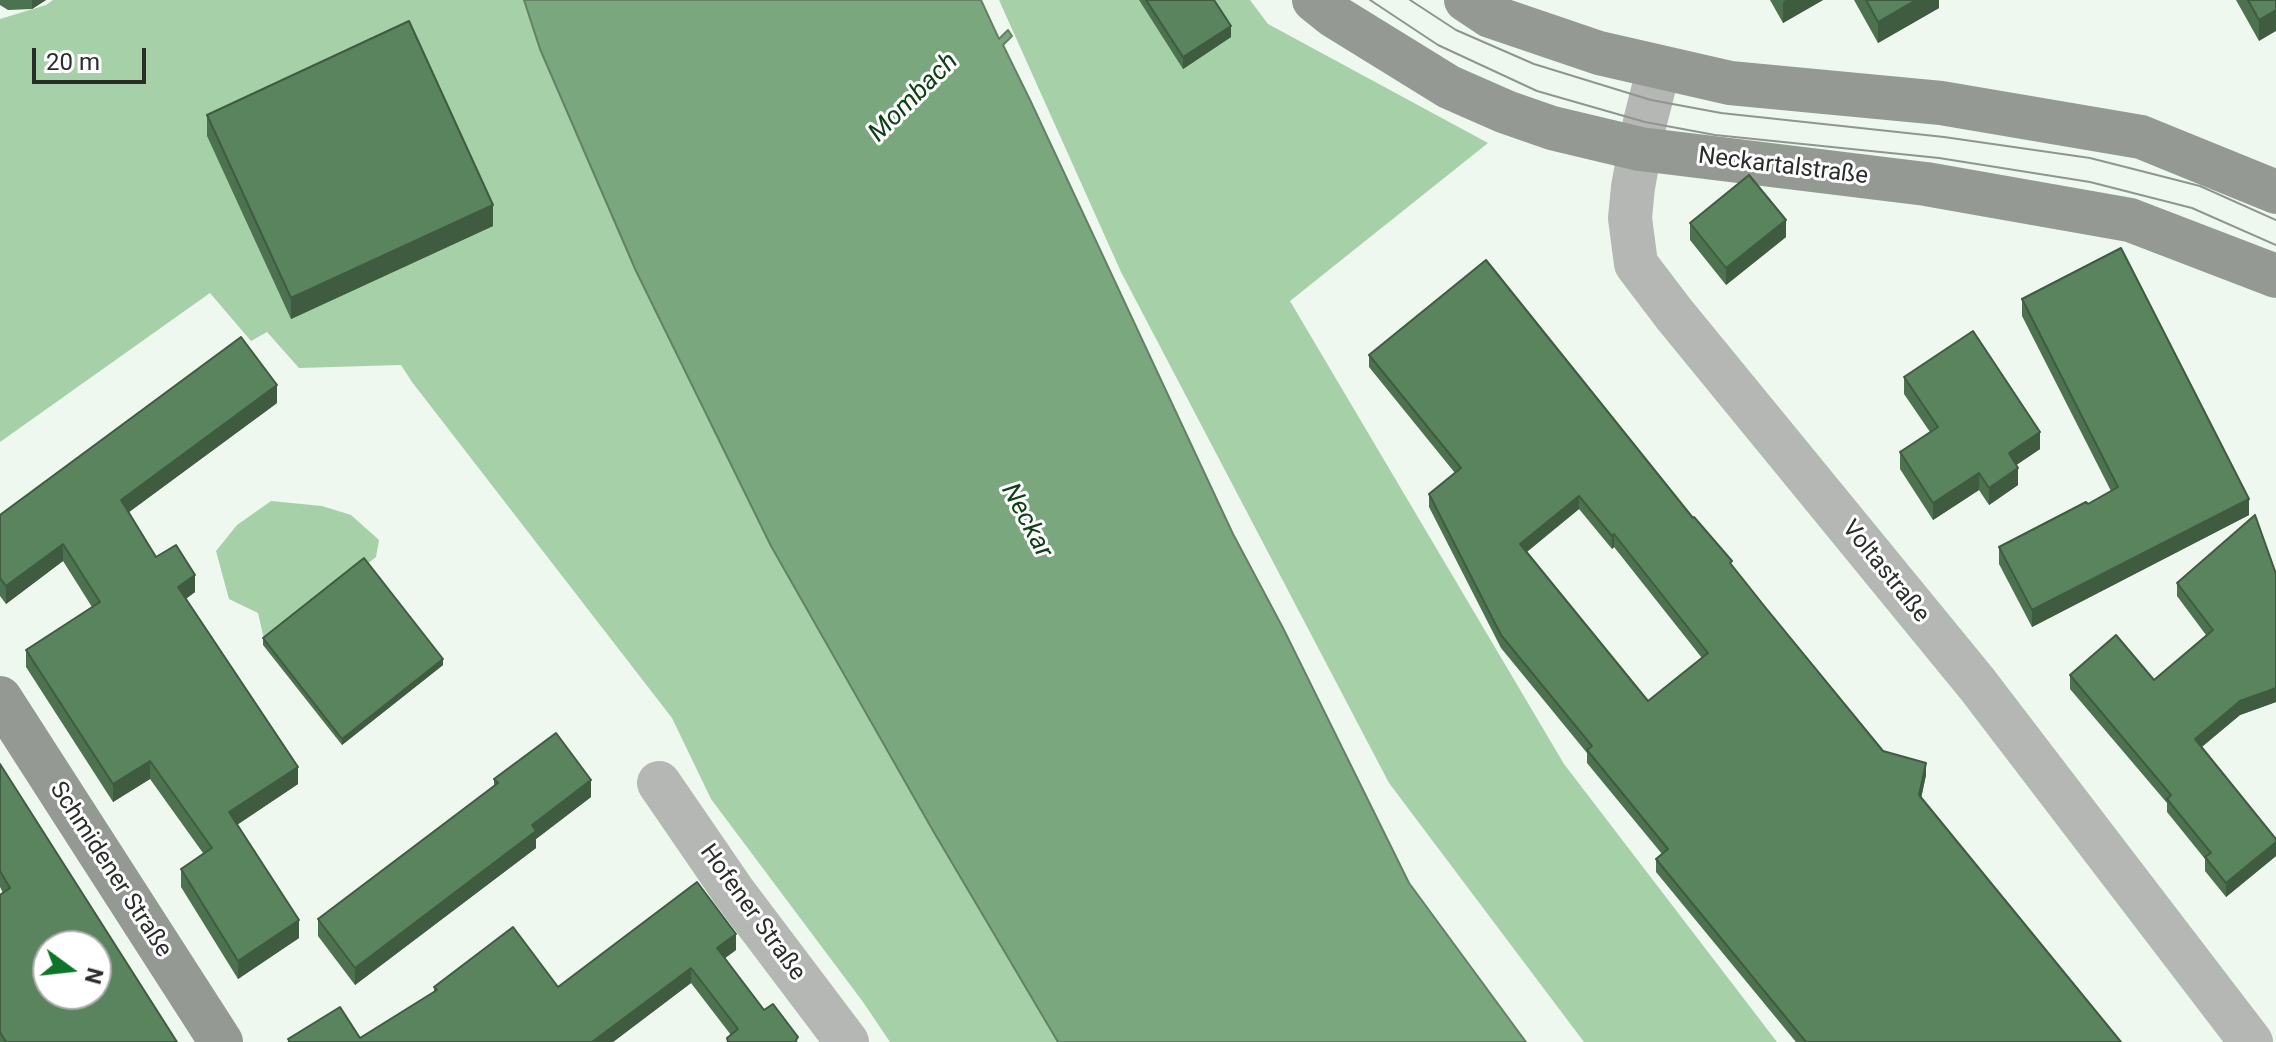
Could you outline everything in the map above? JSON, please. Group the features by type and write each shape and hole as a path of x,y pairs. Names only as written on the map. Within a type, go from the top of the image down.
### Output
{"main road":[{"name":"Neckartalstraße","path":"1314,0 1449,87 1470,98 1552,128 1640,149 1926,184 2130,220 2276,276"},
{"path":"1466,0 1490,16 1599,53 1730,83 1941,103 2141,137 2276,192"},
{"name":"Schmidener Straße","path":"0,698 221,1042"}],"street":[{"name":"Voltastraße","path":"1659,67 1640,149 1630,218 1636,264 1977,684 2251,1042"},
{"name":"Hofener Straße","path":"659,783 733,891 847,1042"}],"shaded area":[{"path":"53,0 524,0 540,49 636,271 771,546 1058,1042 890,1042 711,799 672,718 401,365 299,368 267,332 251,341 210,293 0,442 0,19"},
{"path":"999,0 1250,0 1268,24 1488,143 1290,301 1564,764 1777,1042 1584,1042 1389,783 1121,272"},
{"path":"271,501 322,506 351,515 379,540 376,557 306,613 264,639 258,613 229,599 216,551 237,525"}],"water":[{"path":"524,0 981,0 999,39 1008,30 1012,36 1003,45 1233,534 1409,883 1526,1042 1058,1042 771,546 636,271 540,49"}],"building":[{"path":"1146,0 1214,0 1231,26 1183,57"},
{"path":"1866,0 1916,0 1878,22"},
{"path":"2248,0 2276,0 2276,10 2259,20"},
{"path":"409,21 493,205 291,298 207,115"},
{"path":"1749,175 1786,220 1726,268 1690,223"},
{"path":"2121,248 2249,499 2032,610 1999,547 2118,487 2022,299"},
{"path":"1486,260 1883,751 1926,763 1919,795 2121,1042 1806,1042 1656,859 1668,849 1587,750 1592,746 1501,635 1429,494 1461,468 1369,355","holes":["1579,496 1612,536 1614,534 1708,653 1648,701 1520,544"]},
{"path":"1973,331 2040,432 2009,453 2018,468 1989,488 1979,473 1933,503 1900,452 1938,427 1904,377"},
{"path":"241,337 277,385 121,500 156,557 176,545 195,575 178,587 298,767 229,812 299,920 238,961 181,869 212,848 150,761 113,784 26,650 100,602 63,544 6,586 0,578 0,515"},
{"path":"2255,515 2276,574 2276,688 2240,701 2195,739 2276,842 2226,883 2205,857 2211,853 2167,799 2171,795 2070,675 2116,635 2154,680 2213,630 2177,583"},
{"path":"364,558 443,659 342,739 263,638"},
{"path":"556,733 591,780 532,825 536,831 355,968 318,919 498,783 494,779"},
{"path":"0,764 106,930 32,930 32,1010 112,1010 112,940 177,1042 6,1042 0,1032 0,895 10,888 0,871"},
{"path":"697,882 736,934 717,948 764,1010 773,1004 798,1037 795,1042 728,1042 727,1038 738,1029 691,968 592,1042 290,1042 288,1039 340,1007 360,1038 437,990 434,987 513,927 558,987"}],"tram line":[{"path":"1370,0 1438,45 1537,91 1645,122 1715,135 1939,158 2090,182 2192,208 2276,245"},
{"path":"1410,0 1456,30 1534,64 1651,100 1721,113 1944,137 2090,158 2200,186 2276,220"}],"water label":[{"name":"Mombach","path":"914,98"},
{"name":"Neckar","path":"1026,521"}]}
